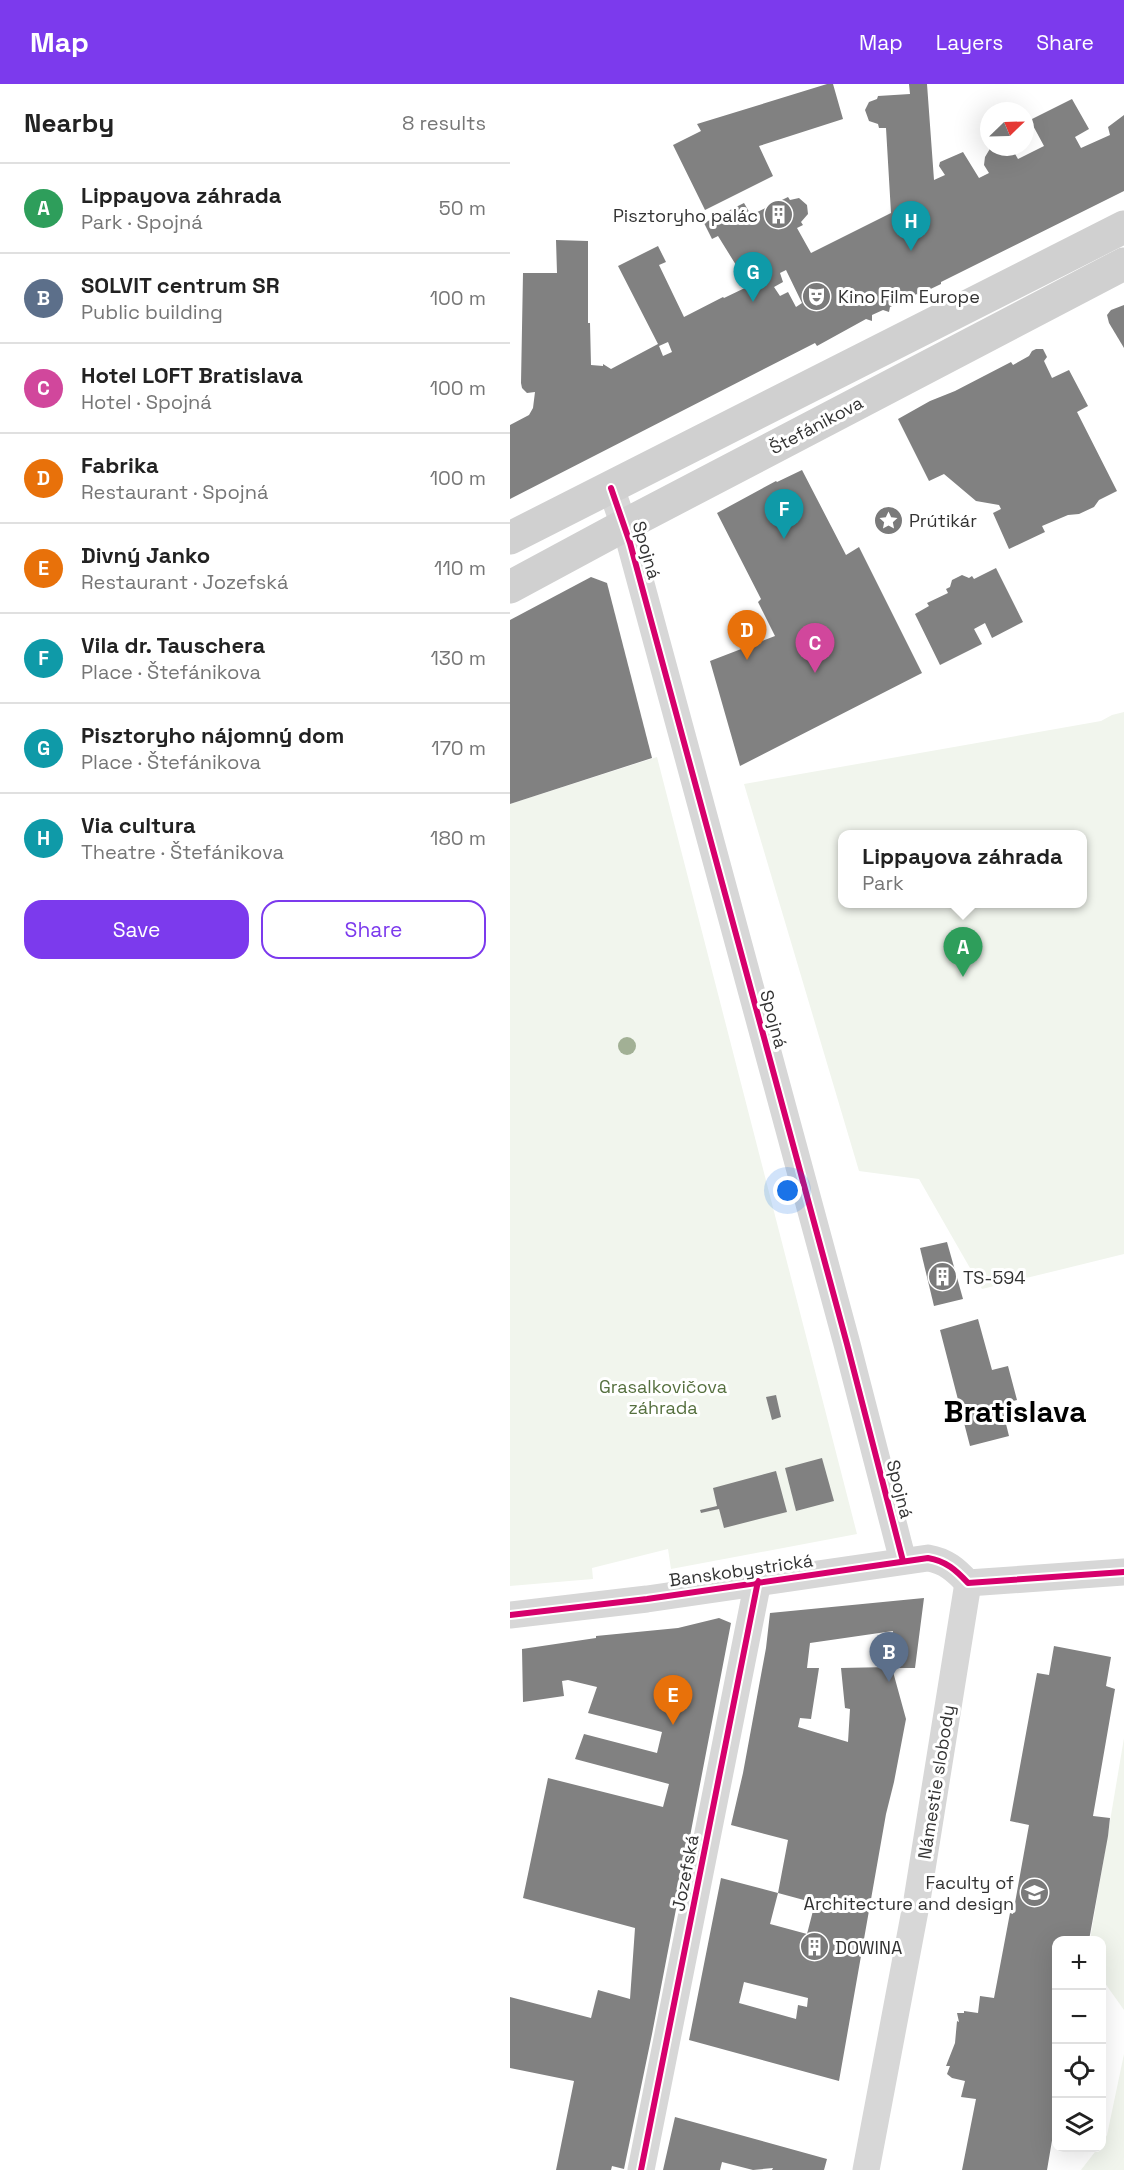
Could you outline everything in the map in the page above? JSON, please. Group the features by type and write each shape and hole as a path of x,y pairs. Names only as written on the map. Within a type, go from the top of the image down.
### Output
{"main road":[{"name":"Štefánikova","path":"510,538 1124,227"},
{"name":"Štefánikova","path":"510,588 625,525 1124,264"}],"street":[{"name":"Spojná","path":"611,488 625,525 847,1344 903,1561"},
{"name":"Banskobystrická","path":"510,1615 648,1599 758,1581 928,1558 939,1560 958,1571 968,1583"},
{"path":"968,1583 1124,1572"},
{"name":"Jozefská","path":"641,2170 758,1581"},
{"name":"Námestie slobody","path":"866,2170 917,1900 968,1583"}],"green space":[{"path":"1124,712 1124,1254 982,1289 919,1179 859,1171 744,784 1101,721"},
{"name":"Grasalkovičova záhrada","path":"657,757 857,1534 671,1569 668,1549 592,1568 593,1579 510,1586 510,804"},
{"path":"1124,1738 1124,2010 1106,1985 1106,1936 1091,1936"},
{"path":"1124,2054 1124,2170 1081,2170 1095,2152 1106,2152 1107,2135"}],"building":[{"path":"833,84 843,119 759,146 773,176 705,210 673,145 701,131 697,124"},
{"path":"909,84 927,84 934,180 945,175 939,166 940,162 963,152 979,178 989,173 984,165 986,156 1016,156 1018,159 1024,156 1034,156 1034,151 1044,146 1034,127 1034,118 1072,99 1089,129 1075,137 1081,148 1110,135 1108,127 1124,115 1124,191 941,284 890,307 889,312 883,310 872,315 872,321 866,319 817,346 815,343 510,499 510,425 529,415 533,408 535,392 527,393 521,383 523,273 557,273 556,240 588,241 588,323 590,323 591,365 603,366 603,364 611,369 658,344 618,266 658,246 666,262 659,265 684,317 749,286 718,236 712,239 704,223 744,203 751,215 788,197 790,200 799,198 807,205 808,214 801,222 803,225 797,228 811,253 891,213 886,128 879,128 878,124 869,121 865,110 869,102 877,99 878,96 910,94","holes":["786,270 802,303 796,307 788,292 780,296 774,287 783,282 780,273","668,342 672,352 663,356 659,346"]},
{"path":"1124,305 1124,348 1109,323 1107,315 1111,310"},
{"path":"1036,349 1043,349 1047,357 1044,361 1052,378 1069,370 1088,406 1077,412 1117,491 1079,514 1068,515 1042,526 1045,532 1009,549 993,513 1001,509 999,505 976,501 944,474 929,481 898,419 1011,362 1013,365"},
{"path":"802,470 846,555 859,547 922,673 740,766 710,661 775,636 758,602 761,599 717,513 776,481"},
{"path":"996,568 1023,622 992,638 985,623 974,629 982,644 940,665 915,614 929,606 927,603 948,593 946,589 950,587 952,580 962,575 969,578 972,576 974,579"},
{"path":"591,577 607,583 652,758 510,804 510,620"},
{"name":"TS-594","path":"947,1242 963,1299 934,1306 920,1248"},
{"path":"978,1319 992,1370 1008,1366 1017,1400 1001,1404 1009,1436 970,1446 940,1330"},
{"path":"776,1395 781,1417 772,1420 766,1397"},
{"path":"822,1458 834,1501 796,1511 785,1468"},
{"path":"776,1471 787,1512 724,1528 719,1509 701,1513 700,1510 717,1506 713,1488"},
{"path":"924,1598 915,1668 892,1668 906,1719 886,1814 839,2081 689,2040 721,1878 778,1893 788,1840 731,1825 766,1648 770,1613","holes":["893,1631 889,1667 841,1668 845,1708 850,1709 848,1742 798,1727 800,1718 811,1719 819,1668 807,1668 810,1643","778,1893 815,1903 807,1934 770,1924","744,1982 808,1998 807,2007 798,2005 796,2019 739,2003"]},
{"path":"719,1618 731,1623 624,2169 612,2166 611,2170 556,2170 574,2081 510,2068 510,1997 591,2018 598,1990 630,1999 635,1928 523,1898 548,1778 663,1807 669,1784 575,1759 584,1734 657,1753 662,1732 588,1713 597,1687 568,1680 562,1681 564,1696 523,1702 522,1649 596,1638 596,1636 678,1628"},
{"path":"1054,1646 1111,1657 1106,1686 1115,1689 1093,1816 1110,1818 1108,1836 1090,1936 1052,1936 1052,2141 1047,2170 962,2170 976,2099 961,2097 965,2081 952,2078 947,2074 950,2066 946,2066 955,2043 957,2021 959,2022 957,2013 964,2013 964,2011 978,2013 980,1996 994,1998 1010,1913 1013,1914 1029,1825 1010,1821 1037,1673 1049,1675"},
{"path":"675,2117 827,2159 824,2170 772,2170 773,2168 753,2170 722,2162 720,2170 663,2170"}],"cycle path":[{"path":"611,488 630,543 847,1344 903,1561"},
{"path":"510,1615 647,1599 928,1558 950,1567 968,1583 1124,1572"},
{"path":"641,2170 758,1581"}],"place":[{"name":"Pisztoryho palác","path":"779,215"},
{"name":"Via cultura","path":"911,251"},
{"name":"Kino Film Europe","path":"817,296"},
{"name":"Pisztoryho nájomný dom","path":"753,302"},
{"name":"Prútikár","path":"888,520"},
{"name":"Vila dr. Tauschera","path":"784,539"},
{"name":"Fabrika","path":"747,660"},
{"name":"Hotel LOFT Bratislava","path":"815,673"},
{"name":"Lippayova záhrada","path":"963,977"},
{"name":"TS-594","path":"942,1277"},
{"name":"SOLVIT centrum SR","path":"889,1682"},
{"name":"Divný Janko","path":"673,1725"},
{"name":"Faculty of Architecture and design","path":"1035,1892"},
{"name":"DOWINA","path":"814,1947"}],"district":[{"name":"Bratislava","path":"1015,1411"}]}
